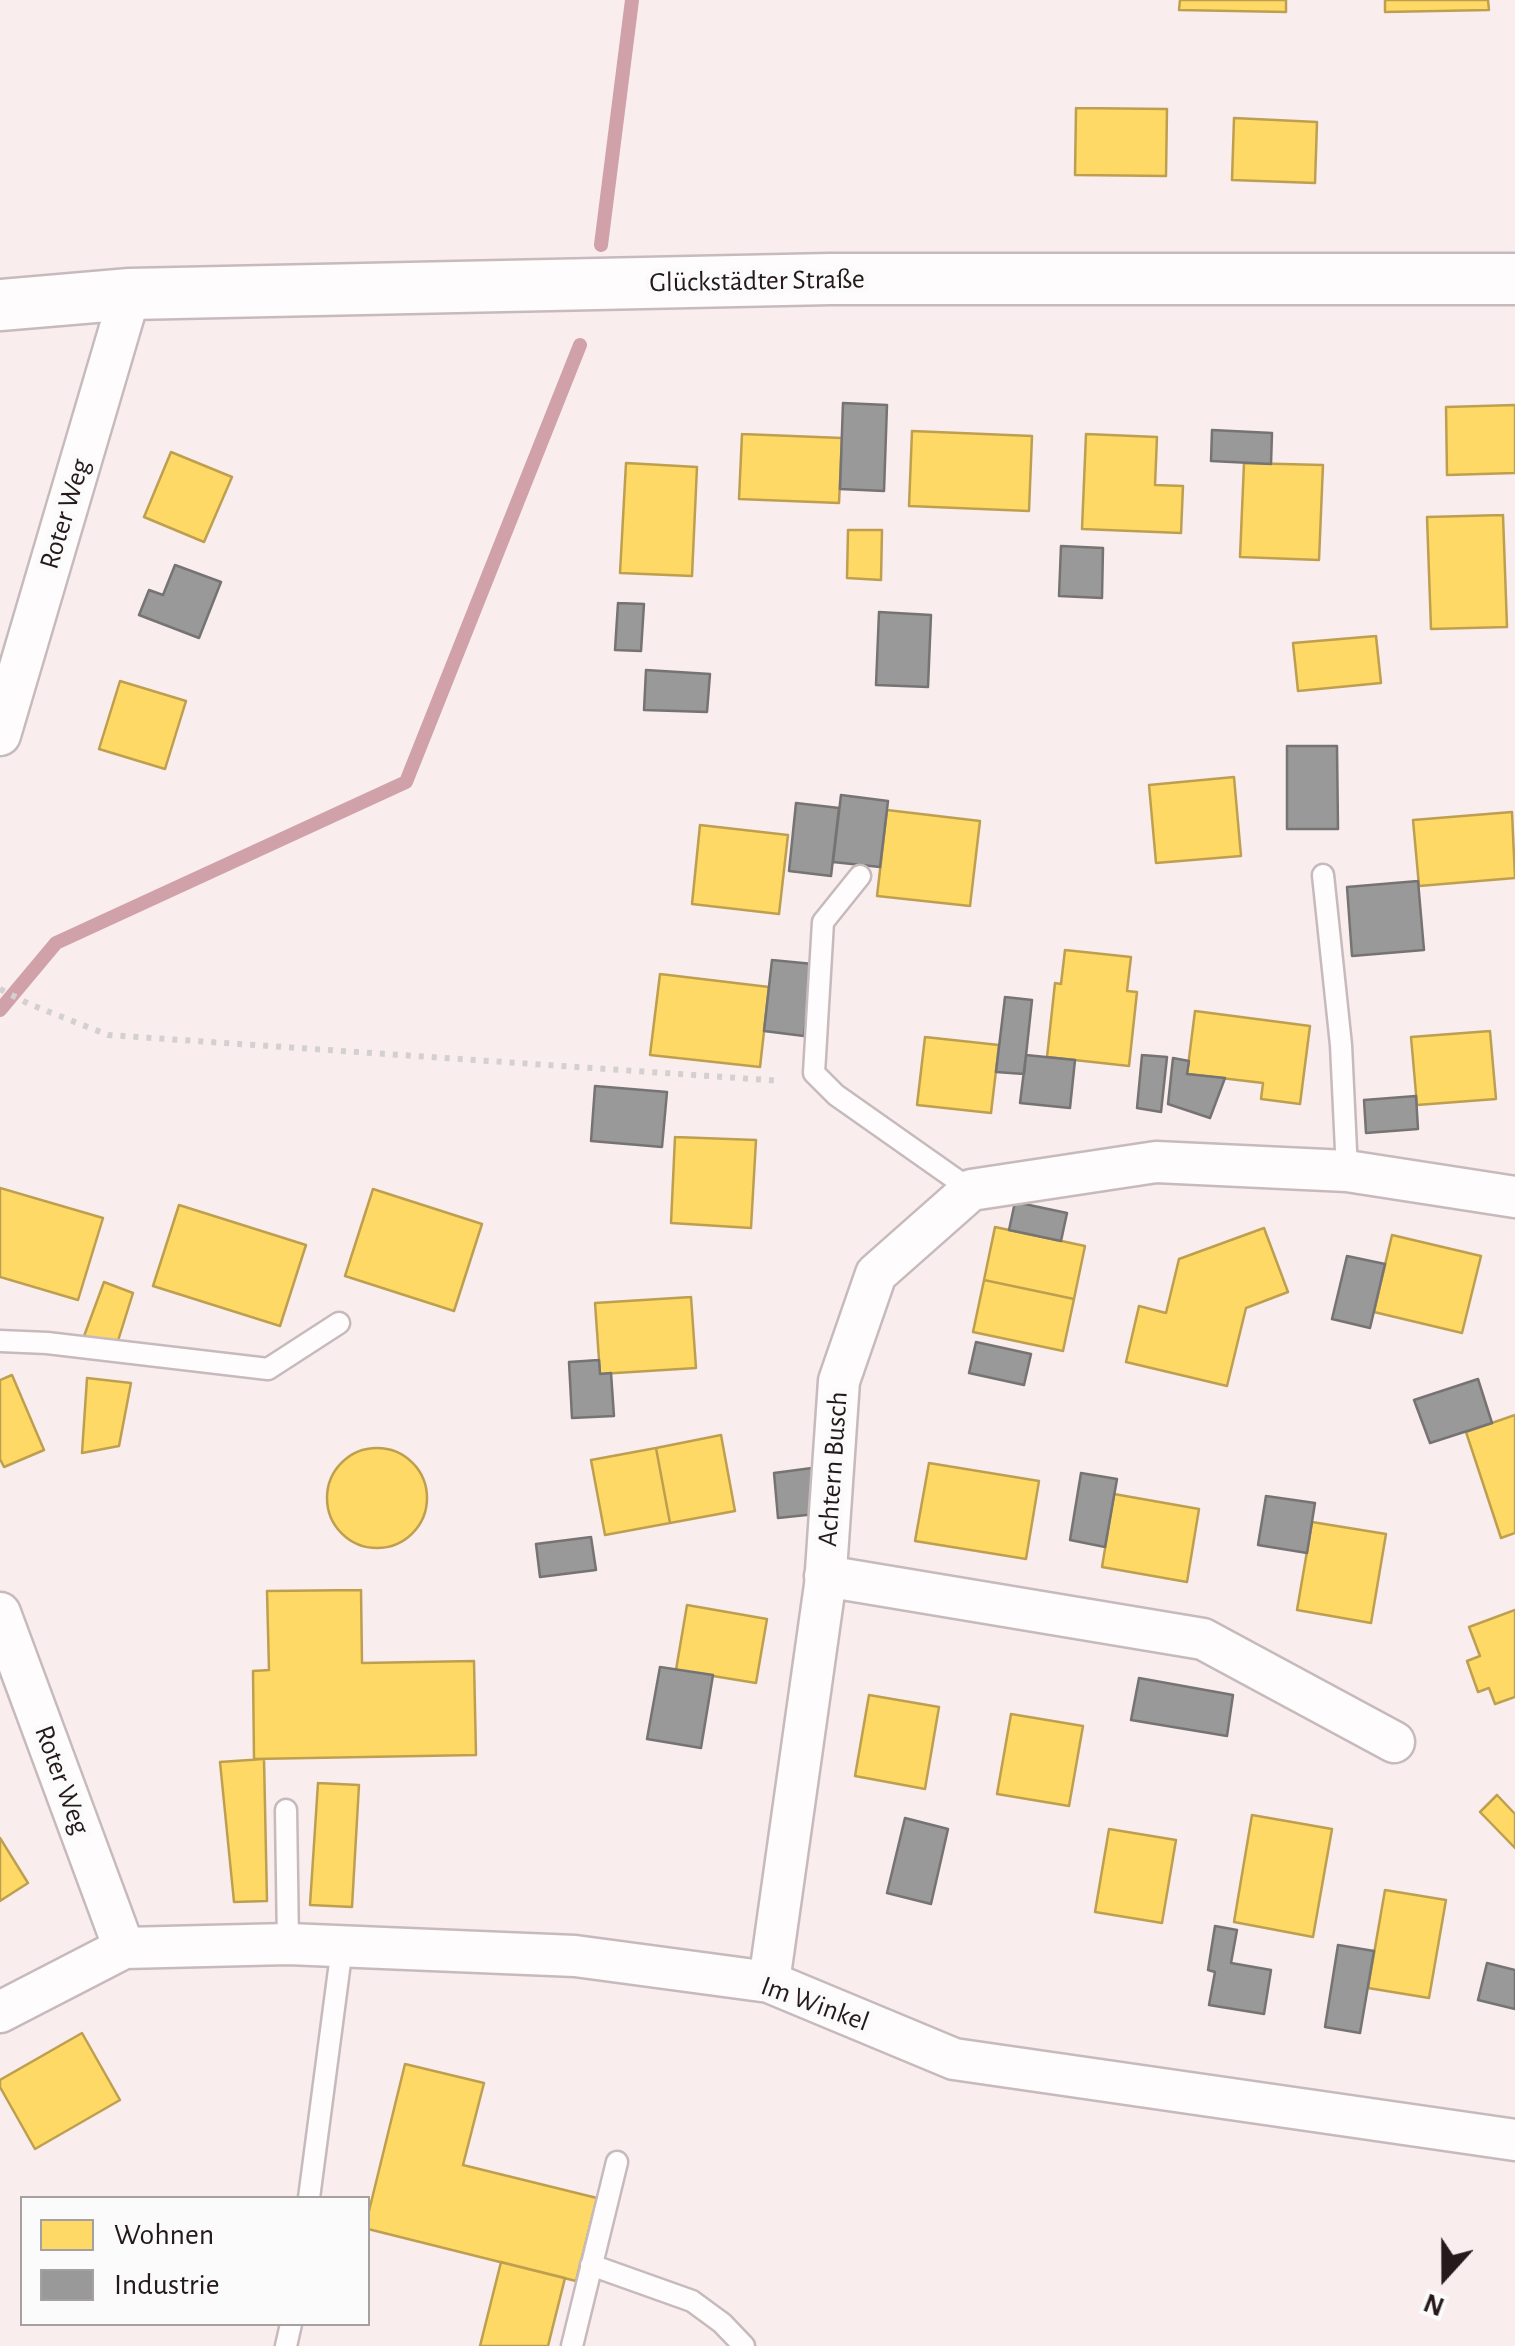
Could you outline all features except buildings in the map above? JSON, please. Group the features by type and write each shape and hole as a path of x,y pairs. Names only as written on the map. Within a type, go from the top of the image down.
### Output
{"street":[{"name":"Glückstädter Straße","path":"0,304 130,294 830,279 1515,279"},
{"name":"Roter Weg","path":"0,735 130,294"},
{"path":"971,1190 1156,1162 1346,1171 1515,1197"},
{"name":"Achtern Busch","path":"769,1982 825,1576 839,1381 876,1274 971,1190"},
{"path":"825,1576 1203,1639 1394,1742"},
{"name":"Roter Weg","path":"0,1613 124,1948"},
{"name":"Im Winkel","path":"0,2012 124,1948 288,1944 575,1956 769,1982 954,2059 1515,2140"}],"lane":[{"path":"1323,875 1342,1045 1346,1171"},
{"path":"860,876 823,922 814,1073 836,1095 971,1190"},
{"path":"0,1341 268,1369 339,1323"},
{"path":"286,1810 288,1944"},
{"path":"309,2196 342,1947"},
{"path":"572,2346 616,2162"},
{"path":"591,2265 692,2301 744,2346"}],"path":[{"path":"0,988 108,1036 796,1082"}],"waterway":[{"path":"601,245 632,0"},
{"path":"0,1010 56,943 406,782 580,345"}]}
